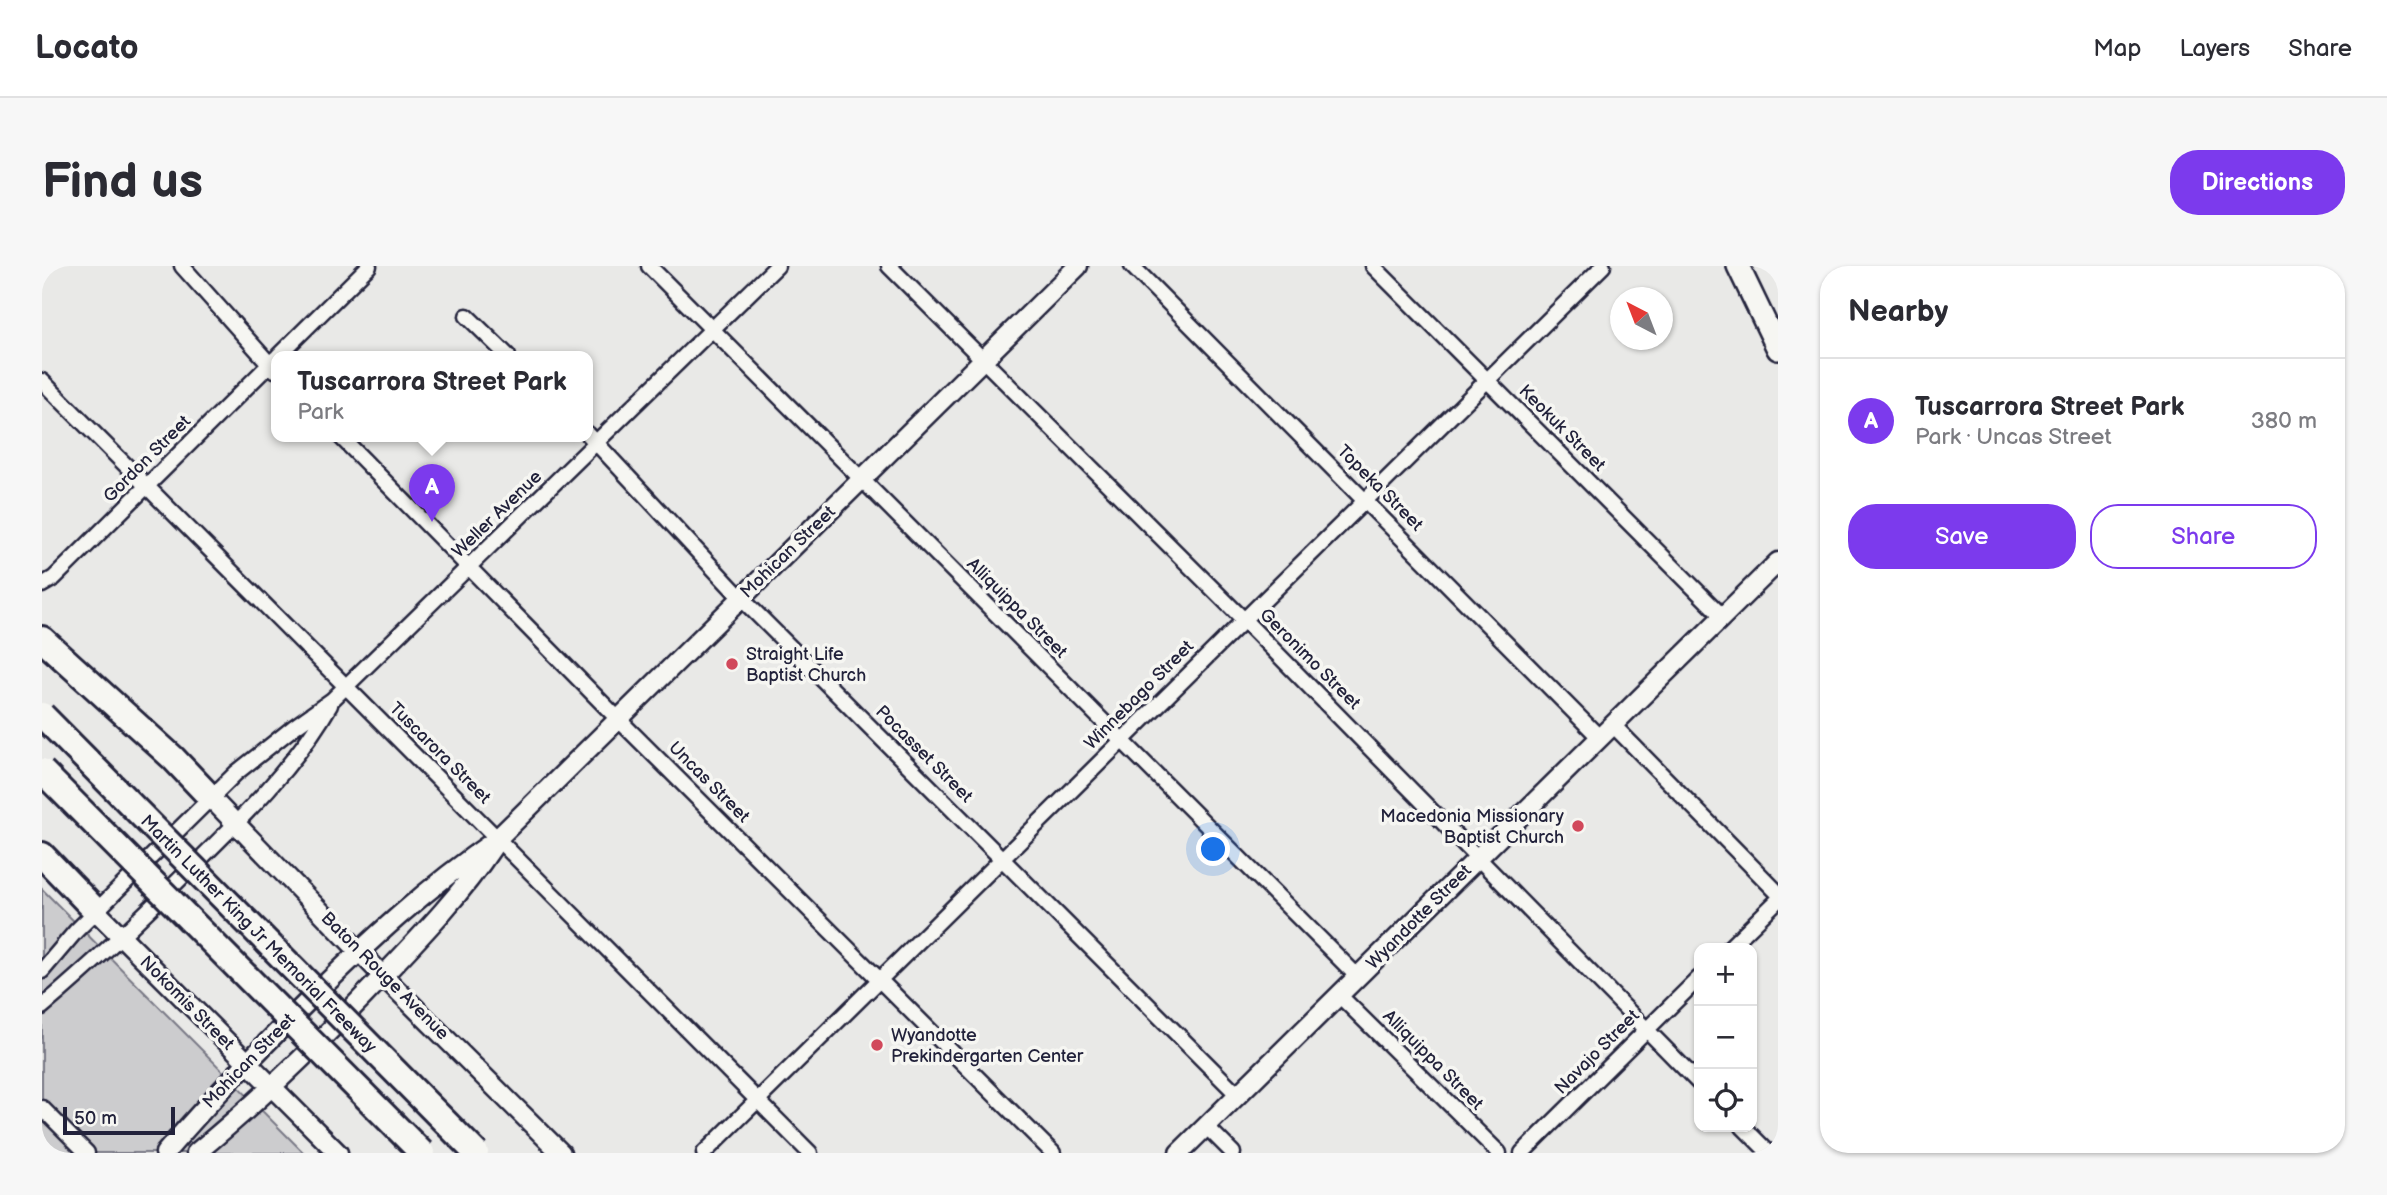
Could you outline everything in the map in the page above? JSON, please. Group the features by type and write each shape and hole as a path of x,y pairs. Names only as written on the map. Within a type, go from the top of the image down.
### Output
{"highway":[{"path":"42,639 166,751 211,798"},
{"name":"Martin Luther King Jr Memorial Freeway","path":"42,715 476,1153"},
{"path":"42,771 422,1153"},
{"path":"42,855 96,912"}],"main road":[{"path":"1738,266 1777,343"}],"street":[{"path":"182,266 271,358"},
{"name":"Gordon Street","path":"286,351 369,266"},
{"name":"Alliquippa Street","path":"649,266 1358,977"},
{"name":"Weller Avenue","path":"593,438 713,330 777,266"},
{"name":"Geronimo Street","path":"889,266 1244,620 1694,1078"},
{"name":"Mohican Street","path":"196,1153 273,1087 413,946 472,877 498,839 1078,266"},
{"name":"Topeka Street","path":"1132,266 1366,500 1606,732 1778,893"},
{"name":"Keokuk Street","path":"1373,266 1723,617"},
{"name":"Winnebago Street","path":"704,1153 1603,266"},
{"path":"467,316 503,351"},
{"name":"Gordon Street","path":"42,585 54,579 271,366"},
{"name":"Tuscarora Street","path":"42,381 810,1153"},
{"name":"Pocasset Street","path":"593,440 741,598 1238,1095"},
{"name":"Uncas Street","path":"346,442 618,719 1053,1153"},
{"name":"Weller Avenue","path":"42,971 76,931 236,773 347,686 470,567 589,442"},
{"name":"Wyandotte Street","path":"1179,1153 1778,562"},
{"name":"Weller Avenue","path":"42,1007 122,937 236,824 312,737 332,700"},
{"name":"Baton Rouge Avenue","path":"211,798 383,976 561,1153"},
{"name":"Mohican Street","path":"165,1153 200,1111 247,1062 359,951 412,902 498,839"},
{"path":"1734,943 1778,900"},
{"name":"Nokomis Street","path":"96,912 338,1153"},
{"name":"Navajo Street","path":"1522,1153 1694,983"},
{"name":"Alliquippa Street","path":"1339,995 1499,1153"},
{"path":"42,1108 87,1153"},
{"path":"1206,1126 1233,1153"},
{"path":"1748,1132 1769,1153"}],"shaded area":[{"path":"42,889 304,1153 42,1153"}],"place":[{"name":"Tuscarrora Street Park","path":"432,522"},
{"name":"Straight Life Baptist Church","path":"732,664"},
{"name":"Macedonia Missionary Baptist Church","path":"1578,826"},
{"name":"Wyandotte Prekindergarten Center","path":"877,1045"}]}
